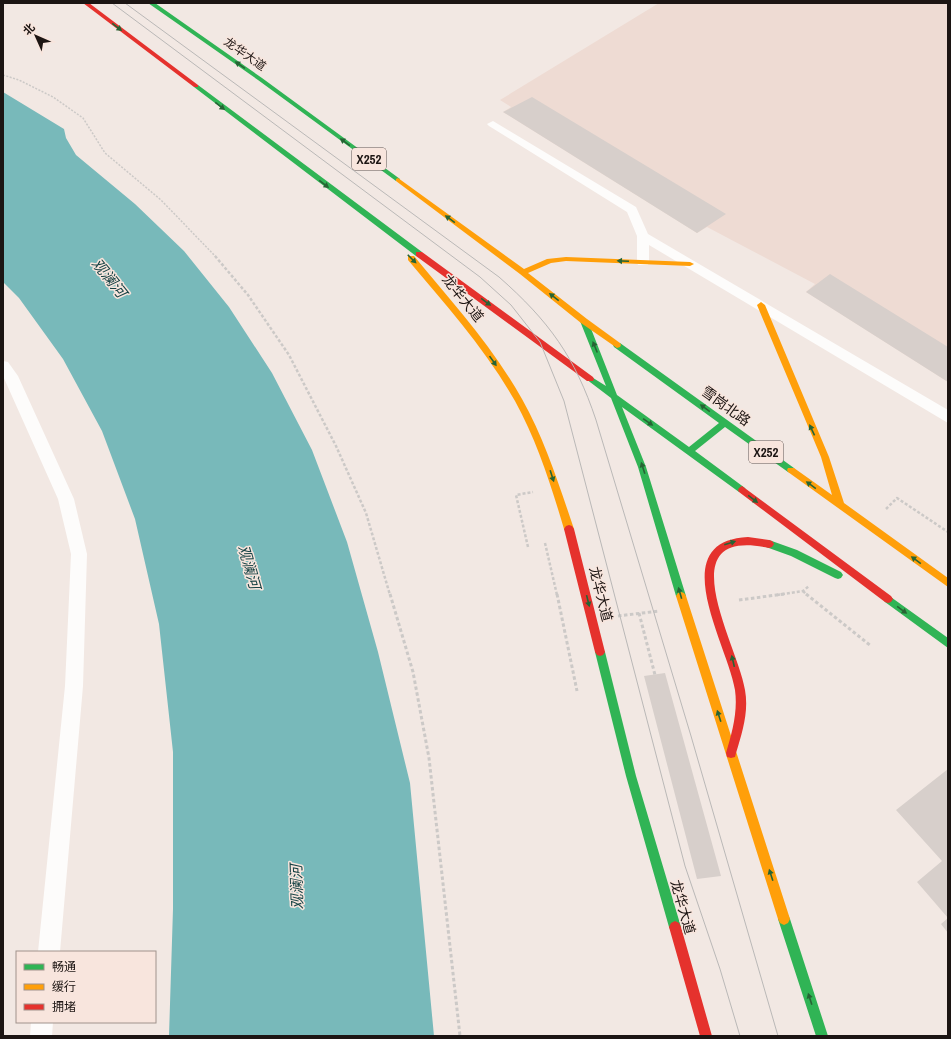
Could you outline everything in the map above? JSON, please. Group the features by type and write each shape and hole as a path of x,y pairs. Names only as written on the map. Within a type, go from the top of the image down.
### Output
{"main road":[{"name":"龙华大道","path":"86,3 363,213 616,399"},
{"name":"龙华大道","path":"151,3 260,79 523,272 584,321 642,467 691,630 822,1036"},
{"name":"龙华大道","path":"363,213 414,262 471,329 509,384 540,444 551,471 577,557 631,776 706,1036"},
{"path":"523,272 550,261 566,259 690,264"},
{"path":"761,305 825,457 840,506"},
{"name":"雪岗北路","path":"584,321 948,583"},
{"path":"616,399 689,451 948,644"},
{"path":"689,451 725,423"},
{"path":"731,754 740,723 742,707 731,655 709,579 710,565 719,548 742,540 764,542 789,551 881,595"}],"lane":[{"path":"493,124 632,210 643,236 643,262"},
{"path":"643,236 948,417"},
{"path":"3,366 11,376 66,499 79,554 74,686 49,951"},
{"path":"41,1036 42,1023"}],"path":[{"path":"3,75 19,80 53,97 83,118 105,153 160,200 210,250 248,295 289,355 336,446 366,512 413,672 429,758 460,1036"},
{"path":"528,548 516,495 534,492 535,500"},
{"path":"880,515 897,498 948,532"},
{"path":"544,538 564,622 577,692"},
{"path":"733,601 803,592 814,580"},
{"path":"803,592 871,646"},
{"path":"616,616 662,610"},
{"path":"639,614 655,675"}],"shaded area":[{"path":"659,3 948,3 948,382 806,292 815,284 707,227 697,233 503,112 511,107 500,100"}],"water":[{"name":"观澜河","path":"3,92 64,129 66,138 76,155 135,204 184,251 229,307 272,373 312,450 347,542 378,652 410,783 434,1036 169,1036 173,909 173,752 159,624 135,519 102,431 63,359 19,298 3,282"}],"building":[{"path":"532,97 726,214 697,233 503,112"},
{"path":"830,274 948,347 948,382 806,292"},
{"path":"665,673 721,876 697,879 644,676"},
{"path":"948,769 948,918 917,882 942,861 896,810"},
{"path":"948,918 948,933 941,924"}],"tram line":[{"path":"112,3 480,277 511,305 540,342 564,401 685,866 720,969 740,1036"},
{"path":"125,3 499,277 532,309 558,341 579,377 596,420 691,736 778,1036"}],"traffic: fast":[{"path":"151,3 260,79 398,180"},
{"path":"196,86 419,254"},
{"path":"584,321 642,467 681,596"},
{"path":"617,345 791,470"},
{"path":"590,379 742,490"},
{"path":"689,451 725,423"},
{"path":"769,544 794,553 838,575"},
{"path":"888,599 948,644"},
{"path":"600,652 631,776 675,927"},
{"path":"784,919 822,1036"}],"traffic: slow":[{"path":"398,180 523,272 584,321 617,345"},
{"path":"411,258 474,334 497,366 518,400 536,436 557,491 569,529"},
{"path":"523,272 550,261 566,259 690,264"},
{"path":"761,305 825,457 840,506"},
{"path":"791,470 948,583"},
{"path":"681,596 784,919"}],"traffic: jam":[{"path":"86,3 196,86"},
{"path":"419,254 590,379"},
{"path":"742,490 888,599"},
{"path":"569,529 600,652"},
{"path":"731,753 738,729 741,699 736,676 714,605 709,577 710,564 714,555 720,548 728,544 738,541 769,544"},
{"path":"675,927 706,1036"}]}
